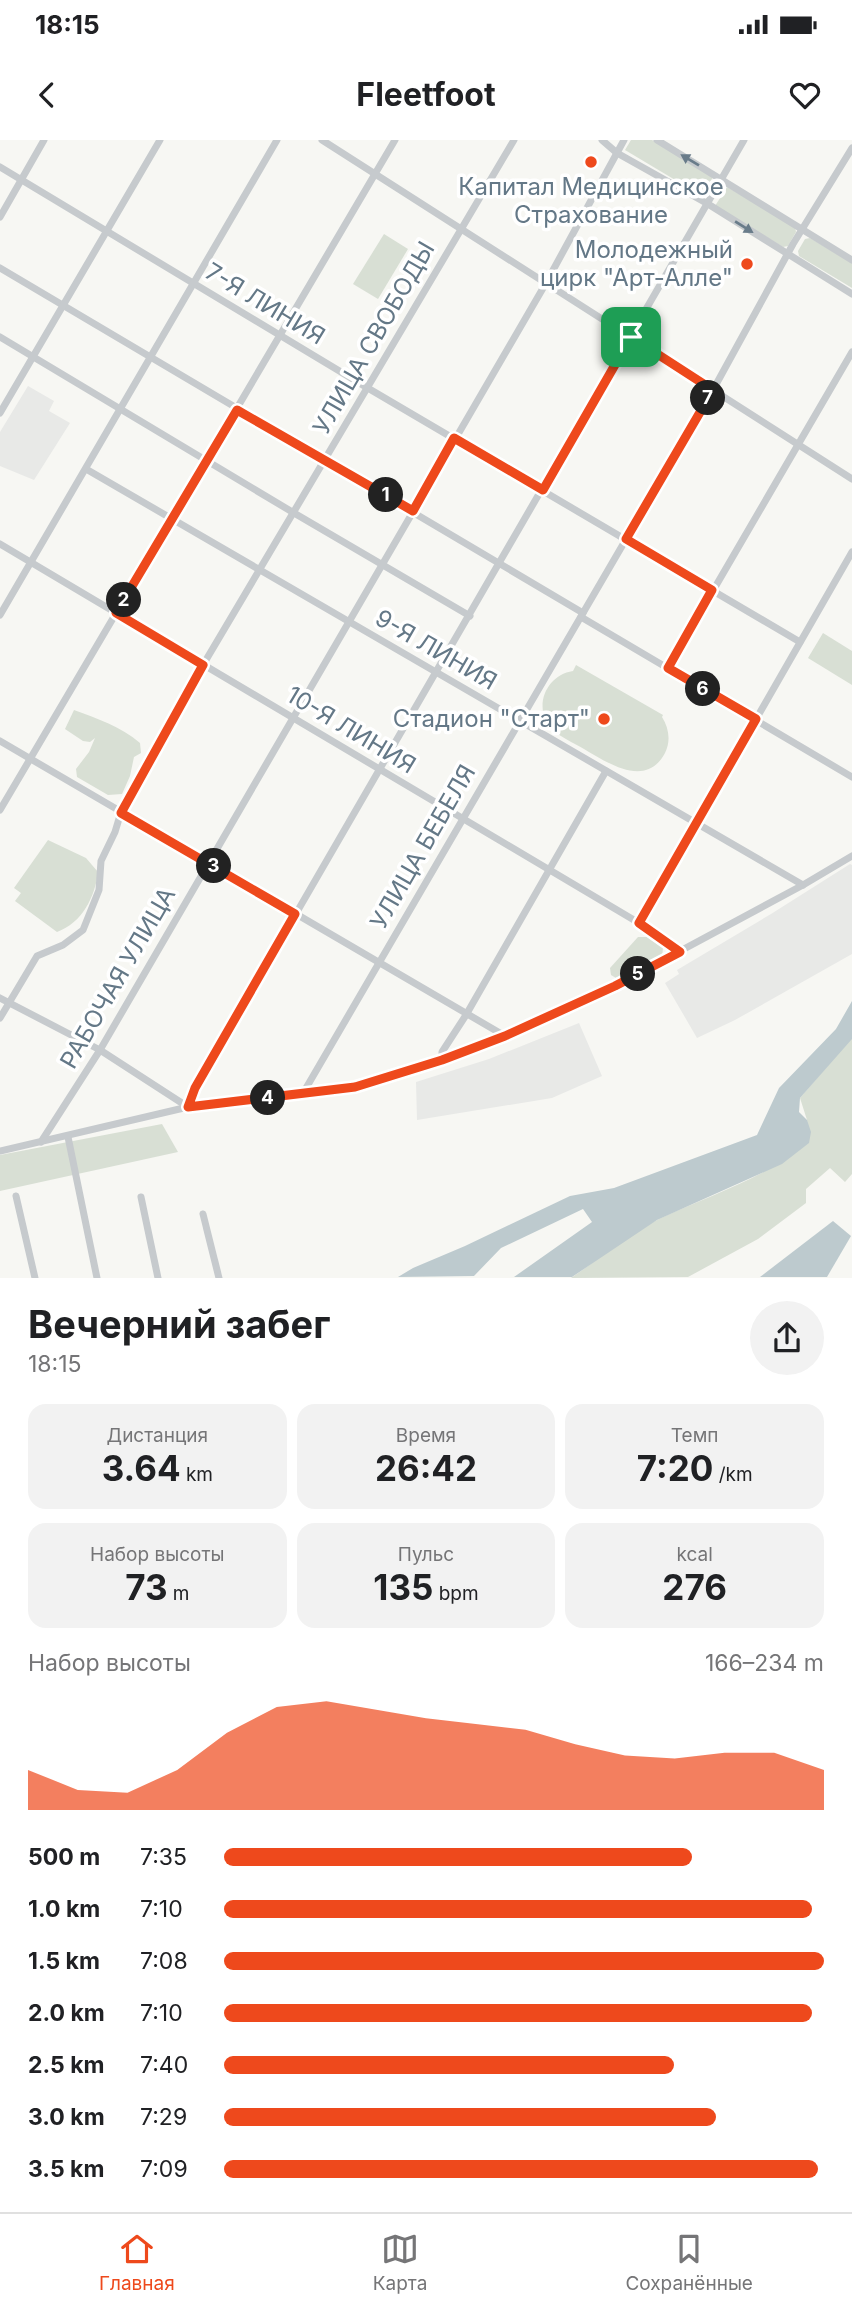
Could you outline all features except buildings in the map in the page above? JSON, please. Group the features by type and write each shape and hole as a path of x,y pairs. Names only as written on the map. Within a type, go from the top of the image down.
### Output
{"street":[{"path":"0,216 44,140"},
{"path":"0,413 160,140"},
{"path":"0,615 277,140"},
{"path":"322,140 852,479"},
{"path":"0,810 395,140"},
{"name":"УЛИЦА СВОБОДЫ","path":"0,1018 37,956 63,945 83,930 99,890 102,861 121,813 203,665 514,140"},
{"path":"602,140 617,153 708,204 852,294"},
{"name":"РАБОЧАЯ УЛИЦА","path":"41,1142 100,1050 546,283 624,140"},
{"path":"657,140 852,260"},
{"path":"188,1107 195,1088 295,914 744,140"},
{"name":"УЛИЦА БЕБЕЛЯ","path":"302,1094 852,148"},
{"name":"7-Я ЛИНИЯ","path":"0,167 366,387 800,642"},
{"path":"0,268 237,410 501,563 668,668 852,777"},
{"path":"0,337 470,616"},
{"path":"668,668 852,352"},
{"name":"9-Я ЛИНИЯ","path":"86,469 607,771 694,825 803,885"},
{"name":"10-Я ЛИНИЯ","path":"0,544 639,923 680,952"},
{"path":"639,923 852,552"},
{"path":"0,741 505,1036"},
{"path":"442,1060 442,1052 607,771"},
{"path":"0,1152 188,1107 355,1087 442,1060 505,1036 615,986 852,856"},
{"path":"0,998 100,1050 188,1107"},
{"path":"68,1137 97,1278"},
{"path":"16,1196 35,1278"},
{"path":"141,1197 158,1278"},
{"path":"203,1214 219,1278"}],"shaded area":[{"path":"631,140 652,140 713,177 702,196 625,150"},
{"path":"727,187 795,227 796,232 788,246 783,247 715,206"},
{"path":"384,234 408,249 378,299 353,284"},
{"path":"810,238 852,263 852,288 799,256 798,251 805,239"},
{"path":"28,386 54,401 49,411 70,423 34,480 0,466 0,432"},
{"path":"823,633 852,651 852,685 808,658"},
{"name":"Стадион \"Старт\"","path":"576,665 663,715 669,739 665,753 657,764 648,770 626,770 604,761 552,729 543,712 545,694 556,679 573,671"},
{"path":"74,710 117,727 140,743 141,753 134,757 122,794 108,795 77,777 76,769 89,752 95,738 90,742 83,741 65,729"},
{"path":"48,840 86,858 98,872 94,891 86,908 74,922 57,932 15,901 21,893 14,888"},
{"path":"850,864 852,954 735,1020 697,1038 665,983 679,974 677,970"},
{"path":"638,937 647,937 663,948 662,957 616,978 611,975 610,968"},
{"path":"852,1001 852,1039 800,1098 799,1112 807,1120 811,1132 809,1143 782,1164 657,1220 572,1277 514,1277 592,1222 583,1209 501,1248 474,1276 398,1277 570,1196 614,1188 757,1135 779,1088 836,1029"},
{"path":"579,1023 602,1076 552,1098 417,1120 416,1082 489,1059"},
{"path":"852,1037 852,1174 845,1182 830,1168 806,1189 806,1203 758,1239 688,1277 571,1278 650,1224 756,1176 808,1143 807,1120 800,1098"},
{"path":"162,1124 178,1152 0,1191 0,1155"},
{"path":"833,1221 851,1236 827,1277 760,1277"}],"place":[{"name":"Капитал Медицинское Страхование","path":"591,162"},
{"name":"Молодежный цирк \"Арт-Алле\"","path":"747,264"},
{"name":"Стадион \"Старт\"","path":"604,719"}],"route":[{"path":"631,337 713,390 626,539 712,590 668,668 756,719 639,923 680,952 615,986 505,1036 442,1060 355,1087 188,1107 195,1088 295,914 121,813 203,665 116,613 237,410 413,511 454,438 543,490 631,337"}]}
